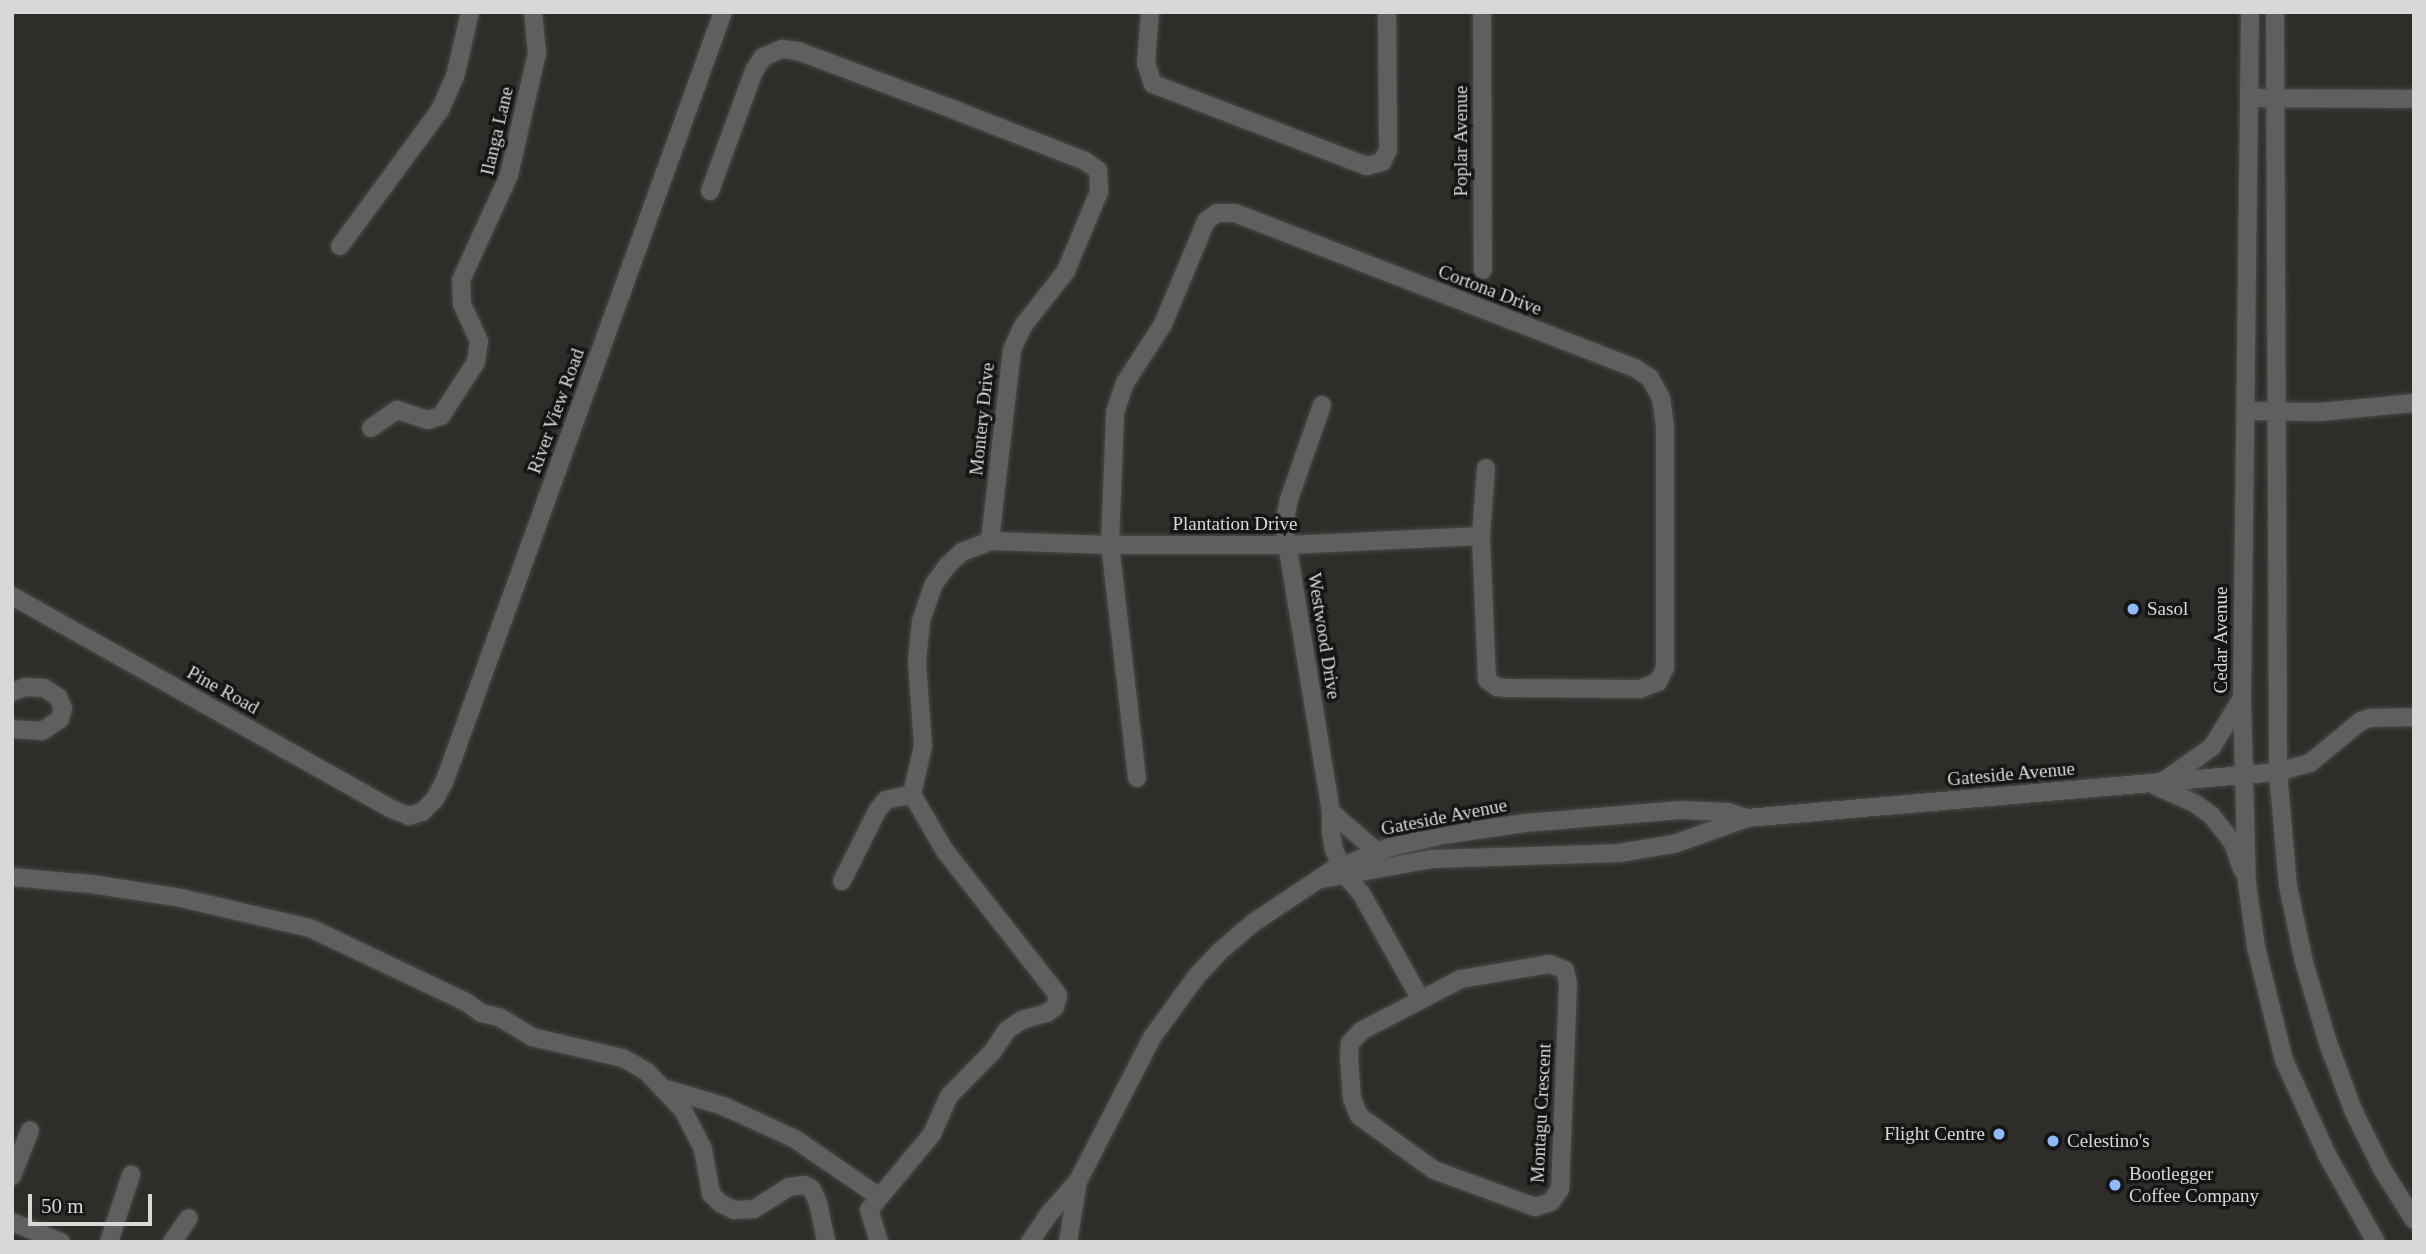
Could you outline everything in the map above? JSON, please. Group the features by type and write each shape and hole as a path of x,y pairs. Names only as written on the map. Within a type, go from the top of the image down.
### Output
{"street":[{"path":"340,246 440,110 456,77 470,12"},
{"name":"Ilanga Lane","path":"371,428 397,410 428,420 441,416 476,362 480,347 460,292 464,268 509,175 537,53 533,12"},
{"name":"River View Road","path":"416,816 429,807 445,780 723,12"},
{"path":"1150,12 1146,63 1153,84 1367,166 1382,162 1388,150 1387,12"},
{"name":"Poplar Avenue","path":"1482,12 1483,270"},
{"name":"Cedar Avenue","path":"2250,12 2242,697 2247,883 2261,973 2284,1060 2314,1130 2376,1242"},
{"path":"2275,12 2274,413 2278,772 2288,887 2304,962 2328,1043 2353,1110 2382,1169 2414,1220"},
{"name":"Montery Drive","path":"710,191 754,71 763,57 782,49 798,51 979,119 1085,161 1098,170 1099,192 1066,271 1023,326 1012,350 990,541"},
{"path":"2249,98 2414,99"},
{"name":"Cortona Drive","path":"1137,778 1110,545 1118,397 1163,324 1201,229 1211,217 1225,212 1635,368 1650,377 1657,387 1665,428 1665,668 1658,682 1640,689 1506,688 1491,684 1486,675 1480,536 1486,468"},
{"path":"2246,411 2334,411 2414,403"},
{"name":"Westwood Drive","path":"1322,405 1285,515 1331,812 1331,833 1343,871"},
{"name":"Plantation Drive","path":"990,541 1110,545 1288,545 1480,536"},
{"path":"879,1242 869,1210 932,1134 950,1096 965,1076 993,1051 1007,1030 1055,1007 1058,995 945,851 912,794 923,746 917,662 921,621 934,584 948,565 962,552 990,541"},
{"name":"Pine Road","path":"12,596 391,809 416,816"},
{"path":"12,692 26,687 44,688 58,697 63,708 60,719 42,731 12,729"},
{"path":"2242,697 2212,747 2156,784 2196,804 2211,817 2233,843 2247,883"},
{"name":"Gateside Avenue","path":"1343,871 1432,859 1619,853 1674,844 1747,818 2278,772 2310,763 2361,721 2370,718 2414,717"},
{"path":"842,881 877,811 886,800 912,794"},
{"name":"Gateside Avenue","path":"1030,1242 1049,1214 1078,1181 1148,1045 1196,977 1219,952 1286,899 1343,871 1376,851 1443,835 1616,813 1707,810 1747,818"},
{"path":"1331,812 1376,851"},
{"path":"1343,871 1361,892 1420,999"},
{"path":"12,877 91,884 181,898 310,928 466,1002 481,1013 499,1017 532,1037 623,1058 648,1072 667,1089 698,1134 711,1194 734,1210 744,1211 754,1209 789,1187 804,1185 812,1189 818,1203 826,1242"},
{"name":"Montagu Crescent","path":"1550,964 1565,970 1568,985 1560,1189 1551,1202 1535,1207 1434,1170 1359,1116 1352,1099 1350,1043 1361,1031 1420,999 1461,979 1550,964"},
{"path":"667,1089 723,1106 795,1139 878,1196"},
{"path":"12,1176 30,1130"},
{"path":"109,1242 131,1175"},
{"name":"Gateside Avenue","path":"1068,1242 1078,1181"},
{"path":"172,1242 189,1218"},
{"path":"12,1222 61,1242"}],"place":[{"name":"Sasol","path":"2133,609"},
{"name":"Flight Centre","path":"1999,1134"},
{"name":"Celestino's","path":"2053,1141"},
{"name":"Bootlegger Coffee Company","path":"2115,1185"}]}
